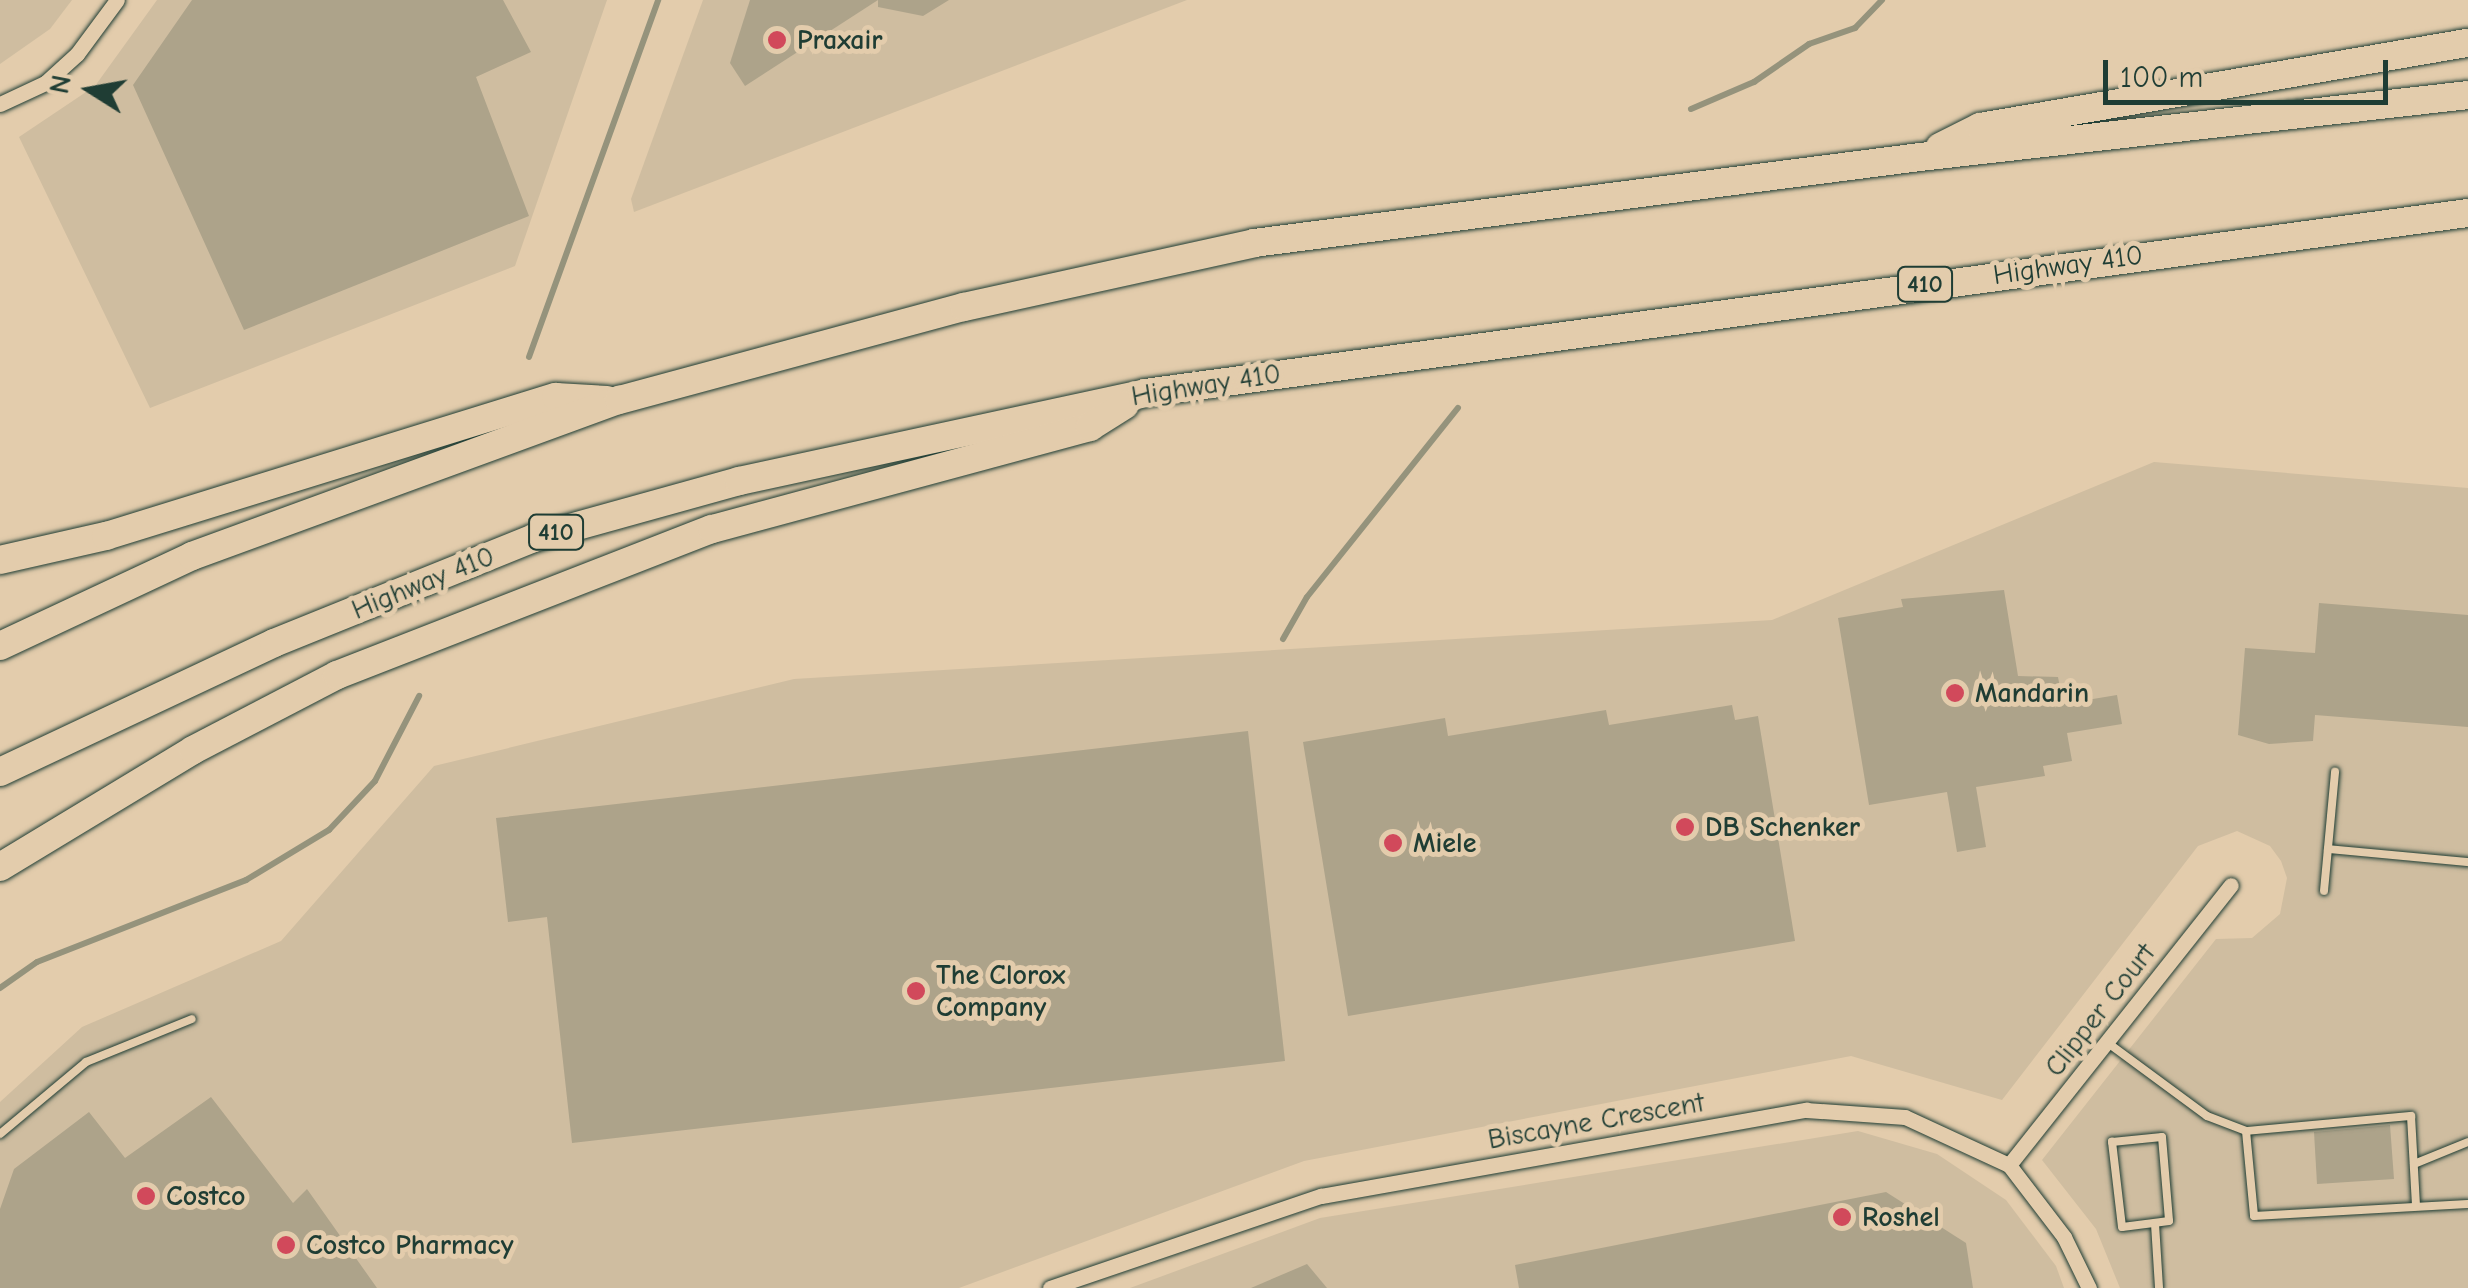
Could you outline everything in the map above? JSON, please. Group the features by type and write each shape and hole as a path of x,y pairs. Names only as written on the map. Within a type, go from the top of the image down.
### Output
{"highway":[{"path":"1920,157 1980,127 2129,107 2468,43"},
{"path":"0,646 192,556 619,400 964,307 1254,243 1920,157 2468,95"},
{"name":"Highway 410","path":"0,772 274,643 534,538 740,480 1145,393 2468,213"},
{"path":"0,867 193,750 337,675 712,529 1090,427 1145,393"},
{"path":"0,560 106,536 556,397 619,400"}],"street":[{"path":"0,104 45,82 77,54 116,0"},
{"name":"Clipper Court","path":"2008,1165 2231,886"},
{"name":"Biscayne Crescent","path":"1050,1288 1081,1284 1322,1196 1806,1110 1904,1118 2008,1165 2064,1237 2088,1288"}],"lane":[{"path":"2324,891 2335,772"},
{"path":"2328,849 2468,862"},
{"path":"0,1134 86,1062 192,1019"},
{"path":"2106,1042 2207,1116 2246,1131 2411,1116 2416,1206"},
{"path":"2246,1131 2254,1216 2468,1204"},
{"path":"2162,1136 2169,1221 2155,1224 2122,1227 2112,1142 2162,1136"},
{"path":"2414,1164 2468,1142"},
{"path":"2155,1224 2159,1288"}],"shaded area":[{"path":"0,0 72,0 50,29 0,64"},
{"path":"157,0 607,0 515,266 150,408 19,137 95,86"},
{"path":"703,0 1187,0 634,212 631,199"},
{"path":"2154,462 2468,488 2468,1288 2120,1288 2096,1229 2042,1160 2216,939 2252,938 2280,914 2287,878 2281,861 2270,846 2237,831 2198,846 2002,1100 1851,1056 1304,1161 959,1288 0,1288 0,1102 82,1027 281,941 434,766 794,679 1772,620"},
{"path":"1858,1131 1937,1154 2006,1200 2056,1266 2064,1288 1130,1288 1320,1218"}],"building":[{"path":"192,0 503,0 531,52 476,77 529,216 244,330 133,85"},
{"name":"Praxair","path":"750,0 878,0 745,86 730,63"},
{"path":"878,0 949,0 923,16 878,7"},
{"name":"Mandarin","path":"2004,590 2018,676 2058,677 2063,704 2117,695 2122,724 2067,733 2072,761 2043,766 2045,776 1976,787 1986,847 1957,852 1947,792 1869,805 1838,618 1903,607 1901,599"},
{"path":"2319,603 2468,615 2468,727 2315,715 2313,741 2269,744 2238,735 2245,648 2315,653"},
{"path":"1732,705 1735,720 1758,716 1795,941 1348,1016 1303,742 1445,718 1448,736 1606,710 1609,725"},
{"name":"The Clorox Company","path":"1248,731 1285,1061 572,1143 547,917 508,922 496,818"},
{"name":"Costco","path":"211,1097 293,1203 307,1189 377,1288 0,1288 0,1209 14,1169 89,1112 125,1158"},
{"path":"2390,1125 2394,1179 2317,1184 2314,1132"},
{"name":"Roshel","path":"1886,1192 1966,1243 1973,1288 1519,1288 1515,1265"},
{"path":"1307,1264 1327,1288 1251,1288"}],"waterway":[{"path":"529,357 658,0"},
{"path":"1691,109 1754,82 1809,44 1855,28 1882,0"},
{"path":"1283,639 1307,597 1458,408"},
{"path":"0,988 37,962 246,880 329,830 375,781 419,696"}],"place":[{"name":"Praxair","path":"777,40"},
{"name":"Mandarin","path":"1955,693"},
{"name":"DB Schenker","path":"1685,827"},
{"name":"Miele","path":"1393,843"},
{"name":"The Clorox Company","path":"916,991"},
{"name":"Costco","path":"146,1196"},
{"name":"Roshel","path":"1842,1217"},
{"name":"Costco Pharmacy","path":"286,1245"}]}
